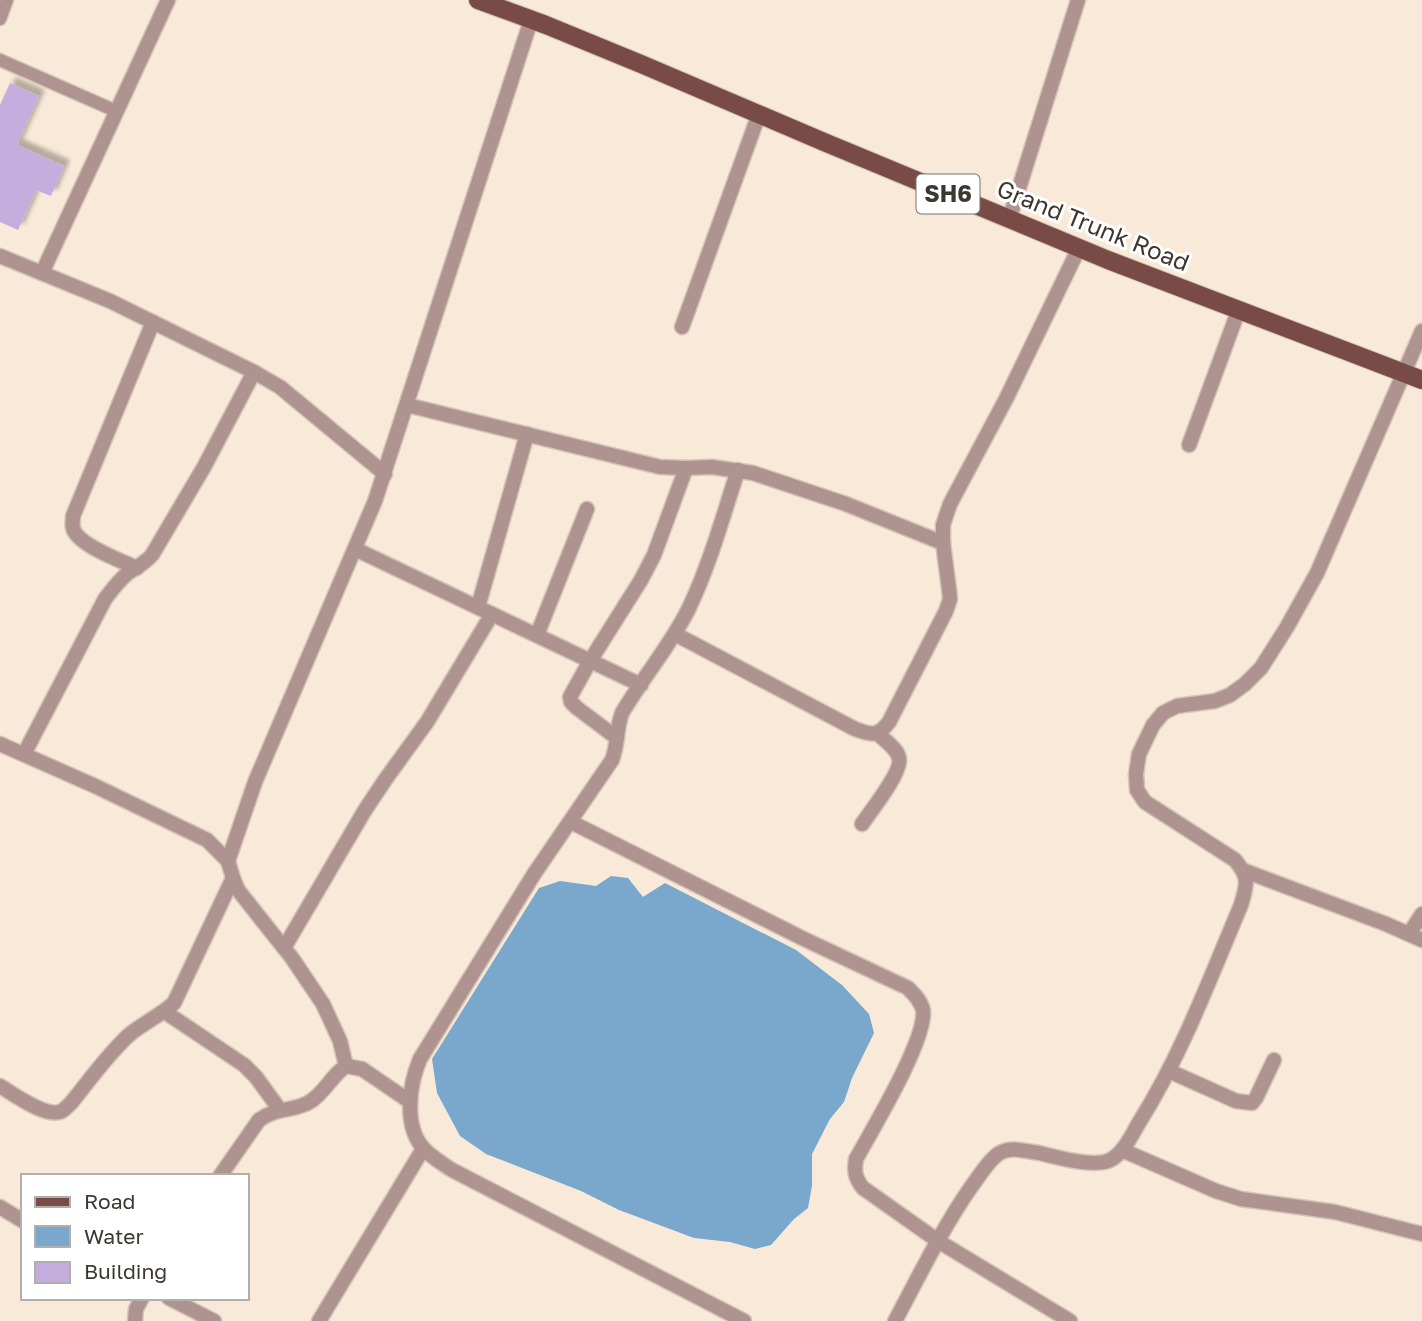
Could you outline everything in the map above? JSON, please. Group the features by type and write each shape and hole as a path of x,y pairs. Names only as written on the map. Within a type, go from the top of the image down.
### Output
{"main road":[{"name":"Grand Trunk Road","path":"478,0 511,6 531,20 1009,220 1422,380"}],"street":[{"path":"43,272 168,0"},
{"path":"1009,220 1078,0"},
{"path":"228,861 255,782 385,474 531,20"},
{"path":"682,327 759,114"},
{"path":"675,634 855,729 866,733 884,730 950,599 943,526 950,504 1006,399 1079,248"},
{"path":"0,256 110,301 254,372 290,395 385,474"},
{"path":"1189,445 1239,309"},
{"path":"137,568 78,537 73,528 73,516 153,322"},
{"path":"1422,331 1317,573 1261,668 1230,695 1215,701 1177,706 1163,713 1153,725 1139,754 1136,774 1137,790 1145,802 1235,860 1245,871 1416,937 1422,914"},
{"path":"24,754 105,599 113,587 152,555 204,467 254,372"},
{"path":"407,405 660,467 712,467 753,473 836,500 943,543"},
{"path":"284,948 365,810 427,722 485,610 527,435"},
{"path":"617,738 571,702 570,697 654,555 686,468"},
{"path":"738,470 700,583 675,634 622,713 612,760 534,874 420,1059 413,1075 409,1101 413,1129 423,1149 452,1171 744,1321"},
{"path":"537,635 587,509"},
{"path":"355,549 640,685"},
{"path":"862,824 895,776 900,764 895,751 877,733"},
{"path":"0,744 207,840 228,861 238,890 284,948 323,1004 340,1041 346,1066"},
{"path":"571,821 804,939 908,988 918,998 923,1010 922,1026 912,1054 856,1159 856,1180 863,1188 938,1241 1070,1321"},
{"path":"895,1321 938,1241 967,1194 998,1154 1010,1149 1024,1150 1099,1164 1111,1160 1122,1150 1168,1071 1241,905 1247,883 1245,871"},
{"path":"0,1086 45,1111 62,1111 71,1103 126,1038 143,1023 164,1012 174,1003 233,878"},
{"path":"164,1012 244,1065 280,1110"},
{"path":"1168,1071 1236,1101 1252,1103 1274,1060"},
{"path":"221,1174 259,1120 268,1113 308,1104 346,1066 362,1069 409,1101"},
{"path":"319,1321 423,1149"},
{"path":"1122,1150 1241,1199 1335,1212 1422,1234"},
{"path":"2,1212 21,1221"},
{"path":"135,1321 136,1309 141,1300"},
{"path":"173,1300 214,1321"}],"lane":[{"path":"0,19 7,0"},
{"path":"0,60 116,111"}],"water":[{"path":"611,876 628,878 643,897 665,883 796,950 842,985 869,1014 874,1033 852,1078 844,1102 830,1119 812,1154 812,1186 808,1208 794,1219 771,1245 755,1249 730,1242 694,1238 619,1210 581,1191 486,1154 460,1136 437,1093 432,1059 539,888 560,881 596,886"}],"building":[{"path":"10,83 39,96 17,145 64,166 51,196 36,190 18,230 0,222 0,105"}]}
